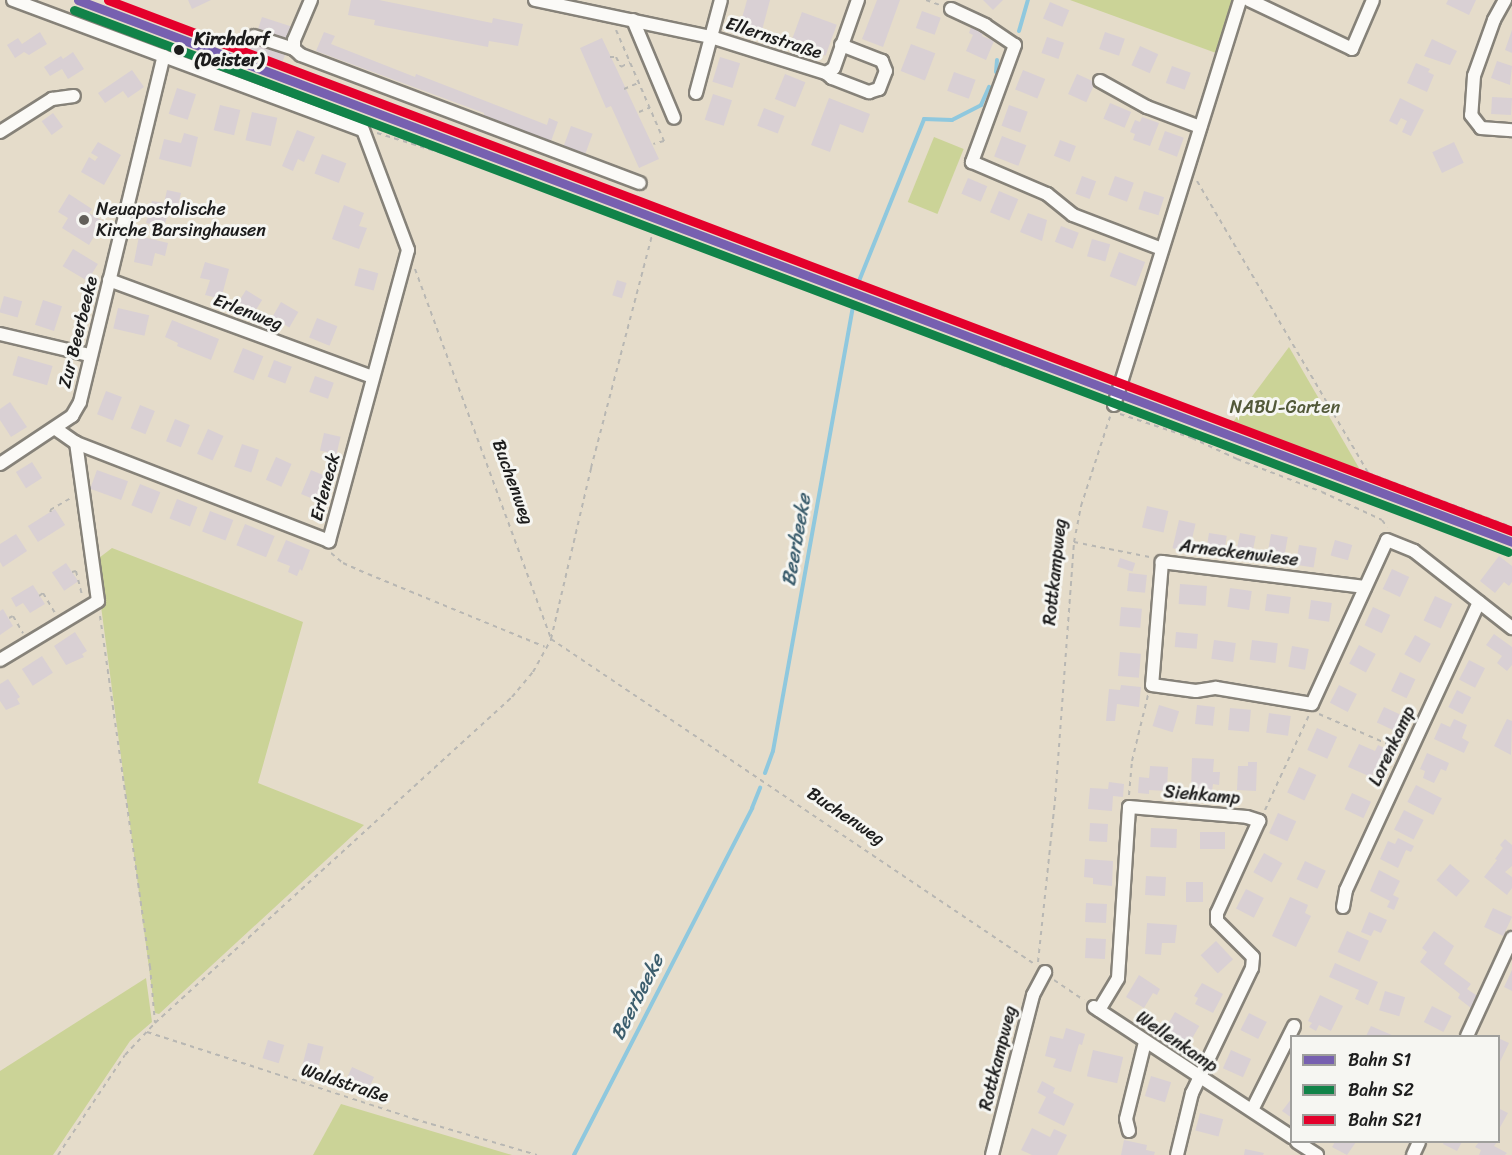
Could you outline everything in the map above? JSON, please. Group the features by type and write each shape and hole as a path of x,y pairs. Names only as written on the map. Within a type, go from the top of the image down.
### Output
{"street":[{"path":"13,0 363,130 408,250"},
{"path":"294,49 294,40 311,0"},
{"name":"Ellernstraße","path":"535,0 711,36 826,73 832,78 869,92 879,89 886,71 882,61 842,45"},
{"name":"Ellernstraße","path":"696,93 720,0"},
{"name":"Ellernstraße","path":"826,73 834,68 858,0"},
{"path":"1113,408 1240,0"},
{"path":"1249,0 1352,49 1373,0"},
{"path":"1505,0 1494,20 1474,76 1471,115 1481,128 1512,130"},
{"path":"951,9 985,26 1015,45 972,162 1047,194 1073,215 1162,249"},
{"path":"633,20 675,118"},
{"path":"254,36 294,49 301,55 639,183"},
{"name":"Zur Beerbeeke","path":"0,464 56,429 72,416 80,402 89,355 110,280 165,56"},
{"path":"1100,81 1147,106 1200,127"},
{"path":"0,132 52,99 74,96"},
{"name":"Erleneck","path":"76,443 329,541 408,250"},
{"name":"Erlenweg","path":"110,280 373,377"},
{"path":"0,334 89,355"},
{"path":"0,660 98,601 76,443 56,429"},
{"path":"1152,685 1196,691 1216,688 1312,704 1387,540 1414,551 1512,628"},
{"name":"Arneckenwiese","path":"1152,685 1162,562 1365,587"},
{"name":"Lorenkamp","path":"1343,907 1346,890 1479,602"},
{"path":"1096,1008 1118,978 1129,807"},
{"name":"Siehkamp","path":"1129,807 1247,817 1259,821 1217,913 1217,921 1253,957 1252,968 1200,1078"},
{"path":"1467,1035 1512,938"},
{"name":"Rottkampweg","path":"992,1155 1041,969"},
{"name":"Wellenkamp","path":"1096,1008 1239,1105 1252,1110 1290,1136"},
{"path":"1252,1110 1294,1026"},
{"path":"1129,1131 1126,1119 1145,1042"},
{"path":"1177,1155 1192,1093 1200,1078"},
{"path":"1299,1143 1317,1155"}],"path":[{"path":"610,16 664,141 653,144"},
{"path":"610,57 616,57 621,67 630,62"},
{"path":"624,89 638,83"},
{"path":"639,112 649,108"},
{"path":"363,130 535,182 890,316 1001,364 1322,492 1382,520 1398,544"},
{"path":"1188,165 1368,473"},
{"path":"58,1155 125,1055 155,1023 512,697 533,672 551,639 591,468 654,228"},
{"name":"Buchenweg","path":"408,250 551,639 1041,969"},
{"path":"1131,383 1185,410 1352,471 1368,473 1512,527"},
{"name":"Rottkampweg","path":"1041,969 1074,542 1081,506 1113,408"},
{"path":"51,512 50,510 82,491"},
{"path":"329,541 326,549 344,563 441,606 546,648"},
{"path":"1074,542 1162,562"},
{"path":"72,572 76,571 85,608"},
{"path":"39,596 43,593 60,622"},
{"path":"98,601 150,966 155,1023"},
{"path":"9,618 13,616 28,642"},
{"path":"1129,807 1132,761 1152,685"},
{"path":"1259,821 1312,704 1319,713 1409,754"},
{"path":"1041,969 1096,1008"},
{"name":"Waldstraße","path":"147,1032 414,1119 537,1155"}],"green space":[{"path":"1070,0 1234,0 1216,53"},
{"path":"934,137 964,149 937,214 908,202"},
{"name":"NABU-Garten","path":"1289,347 1359,468 1350,468 1233,422"},
{"path":"112,548 303,622 258,783 364,825 159,1014 155,1013 95,561"},
{"path":"146,978 152,1022 130,1041 53,1155 0,1155 0,1071"},
{"path":"341,1104 512,1155 313,1155"}],"building":[{"path":"188,0 211,0 192,9"},
{"path":"351,0 379,0 492,23 493,18 523,24 518,46 489,41 488,47 374,25 375,20 348,15"},
{"path":"747,0 770,0 761,34 739,29"},
{"path":"877,0 900,0 883,47 862,39"},
{"path":"983,0 1003,0 993,10"},
{"path":"1448,0 1476,0 1469,15 1446,4"},
{"path":"1050,2 1069,10 1062,27 1043,19"},
{"path":"922,11 941,18 935,35 916,28"},
{"path":"802,12 837,25 825,56 791,43"},
{"path":"262,17 295,28 291,40 258,29"},
{"path":"972,24 985,29 982,36 994,41 986,60 966,51 973,35 969,33"},
{"path":"1512,30 1512,53 1505,50"},
{"path":"40,32 47,44 29,55 24,52 15,58 7,45 18,38 22,44"},
{"path":"324,32 335,36 331,44 415,77 416,74 547,125 549,118 558,122 550,144 541,140 542,138 484,115 484,113 316,51"},
{"path":"1105,32 1125,39 1119,56 1099,49"},
{"path":"1047,37 1064,43 1058,59 1041,53"},
{"path":"602,38 659,159 639,168 611,106 606,108 580,48"},
{"path":"1432,39 1457,51 1450,65 1424,56"},
{"path":"252,41 285,55 281,65 248,51"},
{"path":"911,44 935,53 925,80 901,71"},
{"path":"1140,46 1158,54 1150,73 1131,65"},
{"path":"73,52 84,69 68,79 62,69 50,76 44,67 61,56 63,59"},
{"path":"720,57 740,63 732,88 712,82"},
{"path":"1497,61 1512,66 1510,85 1491,78"},
{"path":"1416,63 1430,69 1428,72 1434,75 1427,92 1407,83"},
{"path":"1172,66 1191,73 1185,90 1166,83"},
{"path":"132,70 144,87 128,98 123,91 105,103 98,93"},
{"path":"1023,70 1045,79 1037,98 1015,89"},
{"path":"954,72 976,80 969,99 947,91"},
{"path":"785,74 805,82 795,107 775,99"},
{"path":"1077,74 1095,82 1086,102 1068,94"},
{"path":"177,88 196,94 188,120 169,114"},
{"path":"713,94 732,100 724,126 705,120"},
{"path":"1492,97 1512,98 1511,115 1491,114"},
{"path":"829,98 870,114 863,133 840,124 830,152 811,145"},
{"path":"1400,98 1424,110 1411,136 1402,132 1407,121 1401,118 1397,125 1389,121"},
{"path":"1110,103 1131,112 1125,128 1103,119"},
{"path":"220,105 240,110 234,135 214,130"},
{"path":"1009,105 1028,112 1020,133 1001,126"},
{"path":"764,108 785,116 778,134 757,126"},
{"path":"252,112 277,118 271,146 245,140"},
{"path":"53,113 63,127 52,135 42,121"},
{"path":"1142,117 1159,123 1150,146 1133,140 1135,134 1130,132 1135,120 1140,122"},
{"path":"571,126 593,134 584,156 563,149"},
{"path":"297,130 315,137 304,162 298,159 293,171 282,166"},
{"path":"1165,131 1184,138 1177,157 1158,150"},
{"path":"184,133 198,137 191,167 159,159 164,139 181,143"},
{"path":"1002,136 1026,145 1018,166 994,157"},
{"path":"1060,140 1076,146 1070,162 1054,156"},
{"path":"98,142 121,155 104,185 81,172 89,157 95,161 98,157 91,153"},
{"path":"1454,142 1464,163 1442,173 1432,152"},
{"path":"322,154 346,163 339,183 314,174"},
{"path":"1082,176 1096,181 1090,199 1076,194"},
{"path":"1115,176 1134,183 1127,202 1108,195"},
{"path":"968,178 987,186 981,202 961,194"},
{"path":"167,190 181,193 178,206 170,204 164,228 146,223 152,201 164,203"},
{"path":"999,191 1018,199 1009,220 990,212"},
{"path":"1144,191 1164,197 1159,215 1138,209"},
{"name":"Neuapostolische Kirche Barsinghausen","path":"69,194 92,209 89,213 103,221 89,245 62,228 68,218 58,212"},
{"path":"344,205 364,213 359,226 367,228 359,249 332,239"},
{"path":"1028,213 1047,220 1042,241 1020,232"},
{"path":"1061,226 1079,233 1073,249 1055,242"},
{"path":"139,236 168,243 165,256 155,253 152,266 134,262"},
{"path":"1092,239 1110,244 1105,262 1087,256"},
{"path":"73,249 98,264 88,281 63,266"},
{"path":"1119,252 1145,262 1136,286 1110,276"},
{"path":"205,262 229,269 221,299 205,295 210,280 200,278"},
{"path":"359,268 378,273 374,291 354,285"},
{"path":"617,280 627,283 622,298 612,295"},
{"path":"246,290 262,300 253,315 236,305"},
{"path":"4,296 22,301 18,318 0,313"},
{"path":"43,300 62,306 54,331 35,325"},
{"path":"281,302 298,312 289,328 272,318"},
{"path":"118,308 149,315 144,336 113,328"},
{"path":"317,318 337,326 330,346 309,337"},
{"path":"172,320 219,339 211,360 177,346 178,343 165,337"},
{"path":"243,348 263,356 254,380 233,372"},
{"path":"18,356 53,366 47,385 12,375"},
{"path":"274,360 292,367 285,384 268,377"},
{"path":"315,376 334,383 328,399 309,392"},
{"path":"106,391 122,397 113,420 97,414"},
{"path":"10,402 27,427 11,437 0,420 0,409"},
{"path":"140,405 155,411 145,434 131,428"},
{"path":"175,419 190,425 181,447 166,441"},
{"path":"208,429 224,436 213,461 197,454"},
{"path":"324,433 341,437 337,454 320,451"},
{"path":"242,444 259,450 251,473 234,467"},
{"path":"276,457 292,464 281,487 266,480"},
{"path":"32,462 42,478 26,488 16,472"},
{"path":"97,470 128,481 121,500 90,489"},
{"path":"311,470 335,480 330,491 324,488 318,501 301,494"},
{"path":"140,484 160,492 152,514 131,505"},
{"path":"177,499 198,507 190,526 169,519"},
{"path":"1147,506 1168,511 1163,532 1142,527"},
{"path":"55,509 65,525 38,542 28,526"},
{"path":"210,511 233,520 225,540 202,532"},
{"path":"1179,520 1196,524 1189,552 1172,548"},
{"path":"245,524 275,536 266,557 236,545"},
{"path":"1209,533 1227,536 1224,553 1206,550"},
{"path":"1240,533 1256,536 1252,558 1236,555"},
{"path":"16,534 27,551 3,567 0,562 0,544"},
{"path":"1271,534 1288,537 1283,562 1267,559"},
{"path":"286,540 310,550 302,571 300,569 297,576 288,572 290,566 277,561"},
{"path":"1335,540 1352,545 1348,560 1331,555"},
{"path":"1299,545 1317,548 1314,568 1296,565"},
{"path":"1499,556 1512,566 1512,582 1509,586 1504,582 1495,593 1480,581"},
{"path":"1120,558 1135,563 1132,572 1117,567"},
{"path":"66,563 78,581 64,591 52,573"},
{"path":"1392,569 1409,577 1400,597 1383,589"},
{"path":"1129,573 1147,575 1145,593 1127,591"},
{"path":"1180,584 1207,586 1206,606 1179,604"},
{"path":"33,585 45,604 30,613 23,603 16,607 11,598"},
{"path":"1230,588 1252,591 1249,610 1227,607"},
{"path":"1267,594 1291,597 1289,614 1265,611"},
{"path":"1435,596 1452,604 1441,629 1424,620"},
{"path":"1311,600 1332,603 1329,622 1308,619"},
{"path":"1121,607 1142,609 1140,628 1119,626"},
{"path":"1373,607 1390,615 1382,633 1365,625"},
{"path":"3,609 13,626 0,635 0,611"},
{"path":"75,632 87,651 82,654 84,657 66,665 54,646"},
{"path":"1176,632 1198,634 1197,649 1175,647"},
{"path":"1494,634 1512,647 1512,665 1507,671 1497,663 1502,656 1486,645"},
{"path":"1415,635 1431,644 1420,663 1404,654"},
{"path":"1214,640 1236,643 1233,662 1211,659"},
{"path":"1252,640 1278,643 1275,663 1250,660"},
{"path":"1359,645 1376,654 1366,672 1349,664"},
{"path":"1292,646 1309,649 1305,670 1288,667"},
{"path":"1120,652 1141,654 1139,678 1118,676"},
{"path":"42,656 53,673 33,686 22,669"},
{"path":"1469,660 1485,668 1475,688 1459,680"},
{"path":"1400,672 1415,679 1407,698 1391,691"},
{"path":"8,679 20,697 17,699 20,704 6,710 0,701 0,684"},
{"path":"1121,685 1141,687 1139,707 1117,704 1115,721 1106,721 1109,689 1120,690"},
{"path":"1339,685 1357,694 1348,712 1330,703"},
{"path":"1457,690 1471,697 1463,714 1448,707"},
{"path":"1159,705 1179,711 1173,732 1153,726"},
{"path":"1197,705 1215,707 1213,726 1195,724"},
{"path":"1384,707 1401,715 1394,730 1377,722"},
{"path":"1230,708 1251,710 1249,732 1228,730"},
{"path":"1269,713 1291,716 1288,736 1266,733"},
{"path":"1454,719 1467,725 1462,738 1469,742 1464,753 1434,739 1441,723 1450,727"},
{"path":"1507,719 1512,721 1511,755 1494,746"},
{"path":"1317,728 1337,737 1327,759 1307,750"},
{"path":"1359,744 1375,751 1378,745 1393,752 1387,767 1383,765 1378,774 1374,772 1371,777 1348,767"},
{"path":"1427,753 1449,763 1446,771 1441,769 1434,783 1423,778 1425,771 1420,769"},
{"path":"1192,758 1214,759 1213,772 1220,772 1219,785 1213,784 1212,791 1191,790"},
{"path":"1248,762 1257,762 1256,791 1237,790 1238,766 1248,766"},
{"path":"1150,766 1168,767 1167,791 1149,790 1149,794 1138,793 1139,777 1149,778"},
{"path":"1299,767 1316,775 1304,800 1287,792"},
{"path":"1109,782 1124,784 1123,797 1113,796 1112,811 1088,809 1090,788 1108,789"},
{"path":"1416,785 1442,798 1433,815 1407,802"},
{"path":"1352,793 1371,802 1363,818 1344,809"},
{"path":"1404,810 1424,820 1414,840 1394,830"},
{"path":"1278,813 1296,821 1287,841 1269,833"},
{"path":"1090,823 1108,824 1107,842 1089,841"},
{"path":"1151,828 1177,829 1176,848 1150,847"},
{"path":"1200,832 1225,832 1225,849 1200,849"},
{"path":"1398,838 1414,846 1411,852 1406,850 1398,868 1380,859 1388,841 1395,844"},
{"path":"1505,839 1512,845 1512,866 1505,872 1512,877 1512,888 1507,895 1484,877 1497,860 1495,859 1503,848 1500,845"},
{"path":"1264,853 1282,863 1272,882 1253,872"},
{"path":"1085,859 1113,861 1112,886 1093,884 1093,878 1084,877"},
{"path":"1305,861 1326,871 1317,889 1297,879"},
{"path":"1450,864 1470,881 1456,897 1437,880"},
{"path":"1379,870 1400,881 1393,895 1399,898 1394,910 1387,907 1390,901 1370,891"},
{"path":"1146,876 1166,877 1165,896 1145,895"},
{"path":"1186,882 1203,882 1203,902 1186,902"},
{"path":"1246,889 1264,898 1254,918 1236,909"},
{"path":"1290,897 1308,905 1305,913 1311,916 1296,947 1272,936"},
{"path":"1086,903 1107,904 1106,923 1085,922"},
{"path":"1493,908 1512,917 1503,936 1484,927"},
{"path":"1369,912 1387,920 1381,933 1374,930 1371,936 1361,932"},
{"path":"1147,923 1177,925 1175,943 1162,943 1161,955 1145,954"},
{"path":"1347,931 1369,941 1360,962 1338,952"},
{"path":"1434,931 1454,946 1444,964 1471,984 1467,989 1479,997 1471,1008 1458,998 1460,994 1420,962 1427,952 1422,948"},
{"path":"1086,938 1106,939 1105,959 1085,958"},
{"path":"1216,941 1233,959 1218,974 1201,955"},
{"path":"1335,963 1378,982 1368,1005 1355,999 1359,990 1329,977"},
{"path":"1512,970 1512,991 1504,987"},
{"path":"1139,975 1160,989 1157,995 1153,993 1144,1008 1126,997"},
{"path":"1202,983 1223,994 1213,1013 1195,1004 1198,998 1194,996"},
{"path":"1385,991 1405,997 1399,1016 1379,1010"},
{"path":"1320,995 1343,1006 1331,1031 1319,1025 1316,1031 1309,1027 1312,1023 1308,1021"},
{"path":"1432,1006 1452,1016 1443,1032 1424,1022"},
{"path":"1175,1012 1199,1026 1189,1044 1164,1030"},
{"path":"1249,1013 1267,1022 1258,1039 1240,1030"},
{"path":"1371,1026 1392,1035 1366,1035"},
{"path":"1066,1028 1085,1034 1082,1045 1079,1044 1071,1072 1053,1067 1056,1059 1045,1056 1050,1036 1063,1039"},
{"path":"1500,1039 1509,1043 1500,1062"},
{"path":"268,1040 284,1045 279,1063 262,1058"},
{"path":"308,1043 324,1047 317,1072 302,1068"},
{"path":"1093,1050 1123,1057 1117,1083 1087,1076"},
{"path":"1231,1050 1251,1059 1243,1077 1223,1068"},
{"path":"352,1067 374,1077 367,1093 355,1088 357,1083 347,1078"},
{"path":"1151,1076 1171,1082 1165,1102 1145,1096"},
{"path":"1042,1081 1055,1088 1053,1093 1074,1104 1064,1126 1038,1113 1046,1097 1037,1092"},
{"path":"1290,1101 1290,1117 1282,1111"},
{"path":"1500,1109 1508,1113 1500,1127"},
{"path":"1200,1113 1223,1119 1219,1137 1195,1130"},
{"path":"1032,1128 1050,1137 1054,1129 1067,1135 1057,1155 1032,1155 1021,1150"},
{"path":"1124,1140 1147,1145 1146,1150 1155,1152 1154,1155 1121,1155"},
{"path":"1334,1143 1355,1143 1347,1155 1332,1147"},
{"path":"1444,1143 1461,1143 1457,1151"},
{"path":"1478,1143 1496,1143 1494,1146 1507,1153 1505,1155 1479,1155 1481,1150 1475,1147"},
{"path":"1245,1149 1264,1153 1263,1155 1244,1155"}],"waterway":[{"name":"Beerbeeke","path":"1019,31 1028,0"},
{"name":"Beerbeeke","path":"996,72 997,60"},
{"name":"Beerbeeke","path":"857,286 924,119 952,120 981,105 989,87"},
{"name":"Beerbeeke","path":"765,773 773,751 852,310"},
{"name":"Beerbeeke","path":"574,1155 752,808 760,788"}],"rail line":[{"name":"S1","path":"78,0 1512,542"},
{"name":"S21","path":"108,0 1512,531"},
{"name":"S2","path":"74,10 1508,552"}],"place":[{"name":"Kirchdorf (Deister)","path":"179,50"},
{"name":"Neuapostolische Kirche Barsinghausen","path":"84,220"}]}
